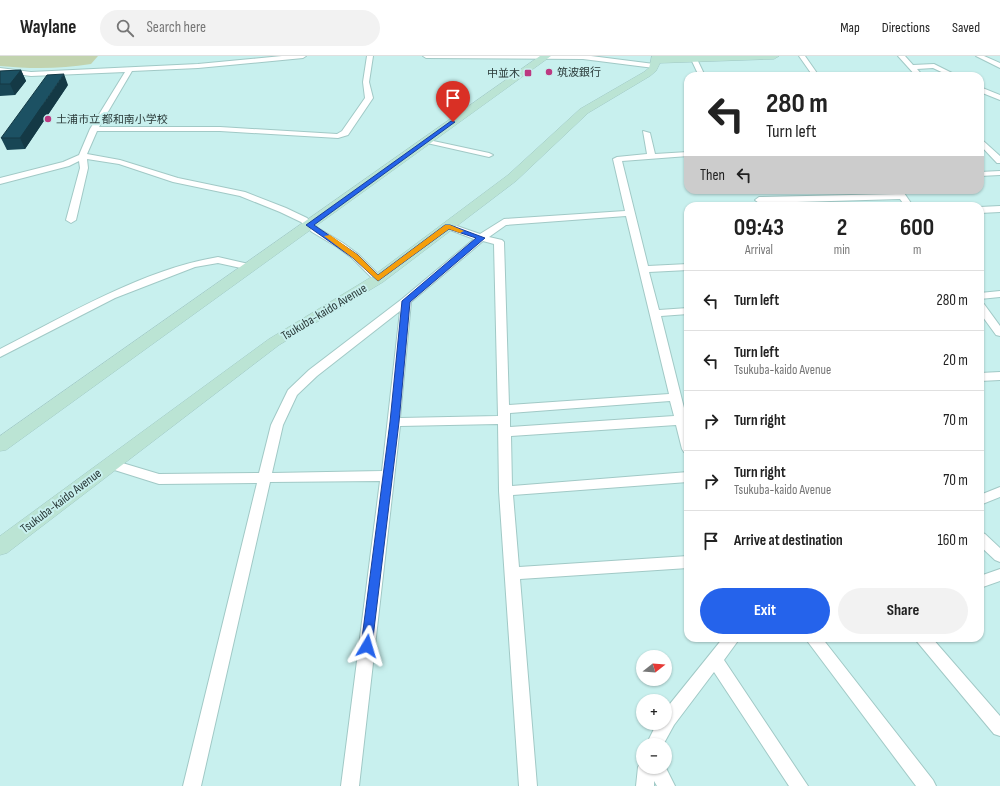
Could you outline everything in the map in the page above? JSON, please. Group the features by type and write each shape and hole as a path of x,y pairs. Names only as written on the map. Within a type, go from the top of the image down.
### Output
{"street":[{"path":"0,70 31,74 198,66 303,56"},
{"path":"94,129 220,129 338,136 345,133 369,98 366,82 370,56"},
{"path":"426,56 656,60 774,56"},
{"path":"802,56 813,72"},
{"path":"901,56 916,72"},
{"path":"979,56 1000,66"},
{"path":"0,445 545,57"},
{"path":"694,59 700,72"},
{"name":"Tsukuba-kaido Avenue","path":"0,547 274,342 378,279 512,178 584,110 647,74 656,60"},
{"path":"912,68 934,66 947,72"},
{"path":"71,220 84,168 82,156 94,129 130,69"},
{"path":"984,90 1000,98"},
{"path":"646,133 651,156"},
{"path":"427,141 489,155"},
{"path":"984,142 1000,146"},
{"path":"984,144 1000,161"},
{"path":"684,154 617,159 684,432"},
{"path":"0,181 66,164 82,156 120,162 176,180 242,194 283,210 304,220 309,225 355,256 378,279"},
{"path":"984,174 1000,173"},
{"path":"775,202 886,194"},
{"path":"984,210 1000,209"},
{"path":"192,786 277,425 292,393 313,373 406,301 481,238 504,222 629,213"},
{"path":"448,226 481,238 499,242 506,491 528,786"},
{"path":"0,353 111,296 193,264 218,260 250,267"},
{"path":"645,269 684,267"},
{"path":"984,296 1000,294"},
{"path":"350,786 388,476 406,301"},
{"path":"655,314 684,311"},
{"path":"984,318 1000,333"},
{"path":"984,377 1000,376"},
{"path":"505,421 676,397"},
{"path":"394,422 681,420"},
{"path":"109,464 159,479 265,479 388,476"},
{"path":"506,491 684,477"},
{"path":"984,498 1000,492"},
{"path":"984,542 1000,556"},
{"path":"513,573 684,562"},
{"path":"984,581 1000,575"},
{"path":"658,738 668,719 729,642"},
{"path":"816,642 927,786"},
{"path":"925,642 1000,728"},
{"path":"715,660 799,786"},
{"path":"644,786 646,774"},
{"path":"660,774 666,786"}],"green space":[{"path":"0,56 98,56 91,64 57,68 23,68 0,66"}],"building":[{"path":"21,70 10,84 0,84 0,71"},
{"path":"64,74 20,138 1,138 47,75"}],"slow traffic":[{"path":"328,236 355,256 378,279 448,226 460,231"}],"place":[{"name":"筑波銀行","path":"549,72"},
{"name":"中並木","path":"528,73"},
{"name":"土浦市立 都和南小学校","path":"48,119"}],"route":[{"path":"367,646 394,422 406,301 481,238 448,226 378,279 355,256 328,236 315,230 309,225 453,122"}]}
